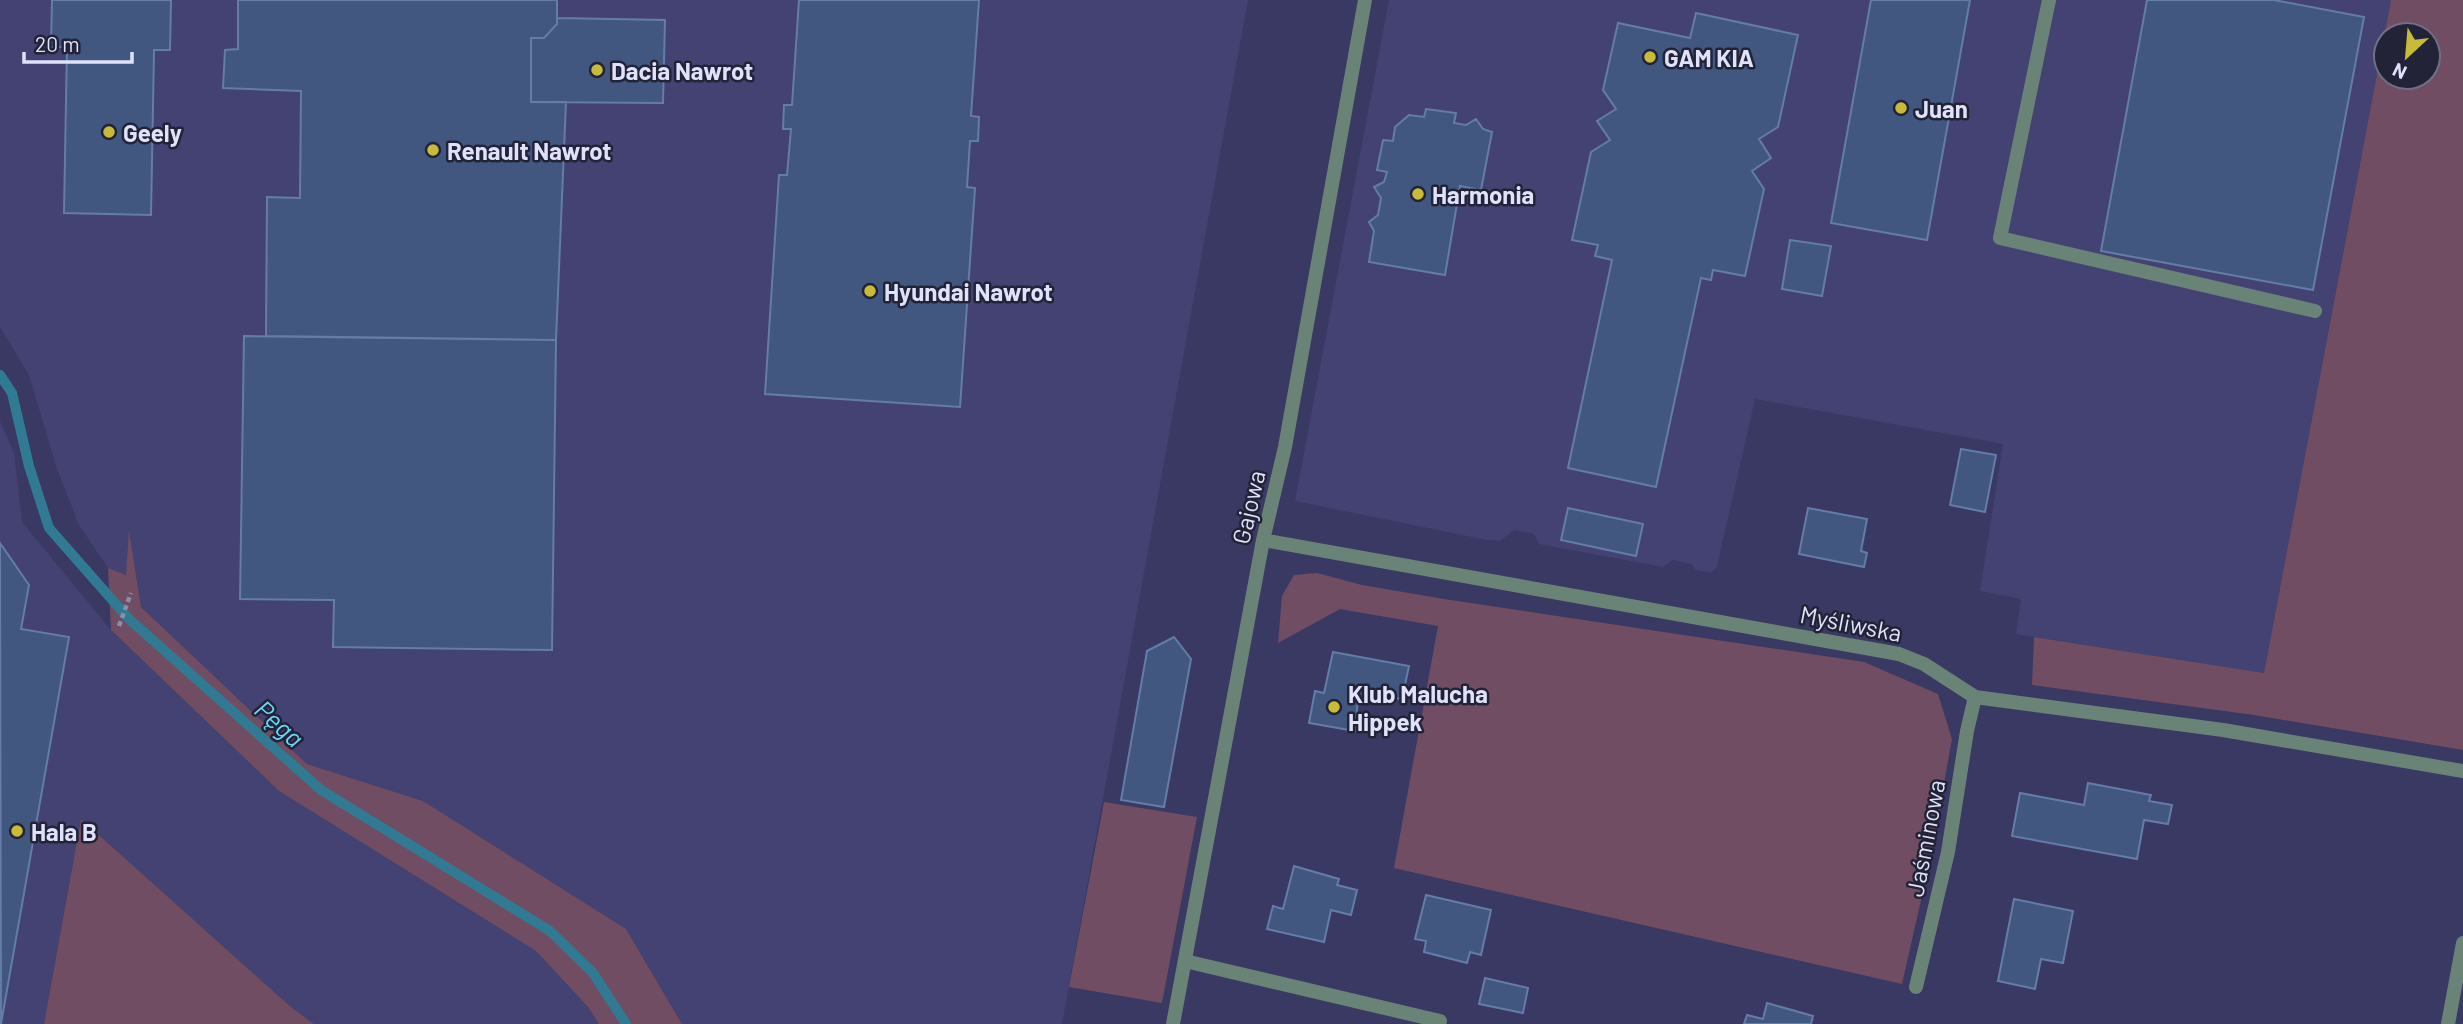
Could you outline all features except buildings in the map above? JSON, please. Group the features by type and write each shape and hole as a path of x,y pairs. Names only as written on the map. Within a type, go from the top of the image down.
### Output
{"street":[{"path":"1359,0 1365,0"},
{"name":"Gajowa","path":"1173,1024 1263,540 1285,447 1365,0"},
{"path":"2049,0 2000,238 2315,311"},
{"name":"Myśliwska","path":"1263,540 1899,654 1924,664 1975,697 2224,730 2463,771"},
{"name":"Jaśminowa","path":"1916,987 1948,852 1975,697"},
{"path":"2448,1024 2463,943"},
{"path":"1185,961 1440,1021"}],"path":[{"path":"119,626 131,593"}],"shaded area":[{"path":"0,0 1248,0 1062,1024 682,1024 626,929 423,801 307,764 141,607 130,535 126,575 108,568 79,525 57,469 29,375 0,327"},
{"path":"1389,0 2391,0 2387,21 2372,21 2374,91 2264,673 2016,634 2021,599 1980,591 2003,444 1755,399 1717,566 1712,573 1695,570 1692,564 1673,560 1663,567 1539,544 1534,534 1514,530 1500,541 1487,540 1295,501"},
{"path":"2391,0 2463,0 2463,750 2254,715 2032,685 2034,637 2264,673 2374,91 2442,91 2442,21 2387,21"},
{"path":"0,421 14,453 22,522 111,630 279,791 536,951 588,1007 599,1024 314,1024 291,1007 81,819 44,1024 0,1024"},
{"path":"129,530 141,607 307,764 423,801 626,929 682,1024 599,1024 588,1007 536,951 279,791 111,630 108,568 126,575"},
{"path":"1317,573 1362,585 1444,599 1864,662 1938,694 1952,739 1931,856 1902,984 1394,868 1438,626 1340,609 1278,643 1282,596 1294,575"},
{"path":"1104,802 1197,817 1162,1003 1069,987"},
{"path":"81,819 291,1007 314,1024 44,1024"}],"waterway":[{"name":"Pęga","path":"0,375 12,393 29,466 49,528 129,619 321,790 550,931 593,973 626,1024"}],"place":[{"name":"GAM KIA","path":"1650,57"},
{"name":"Dacia Nawrot","path":"597,70"},
{"name":"Juan","path":"1901,108"},
{"name":"Geely","path":"109,132"},
{"name":"Renault Nawrot","path":"433,150"},
{"name":"Harmonia","path":"1418,194"},
{"name":"Hyundai Nawrot","path":"870,291"},
{"name":"Klub Malucha Hippek","path":"1334,707"},
{"name":"Hala B","path":"17,831"}]}
